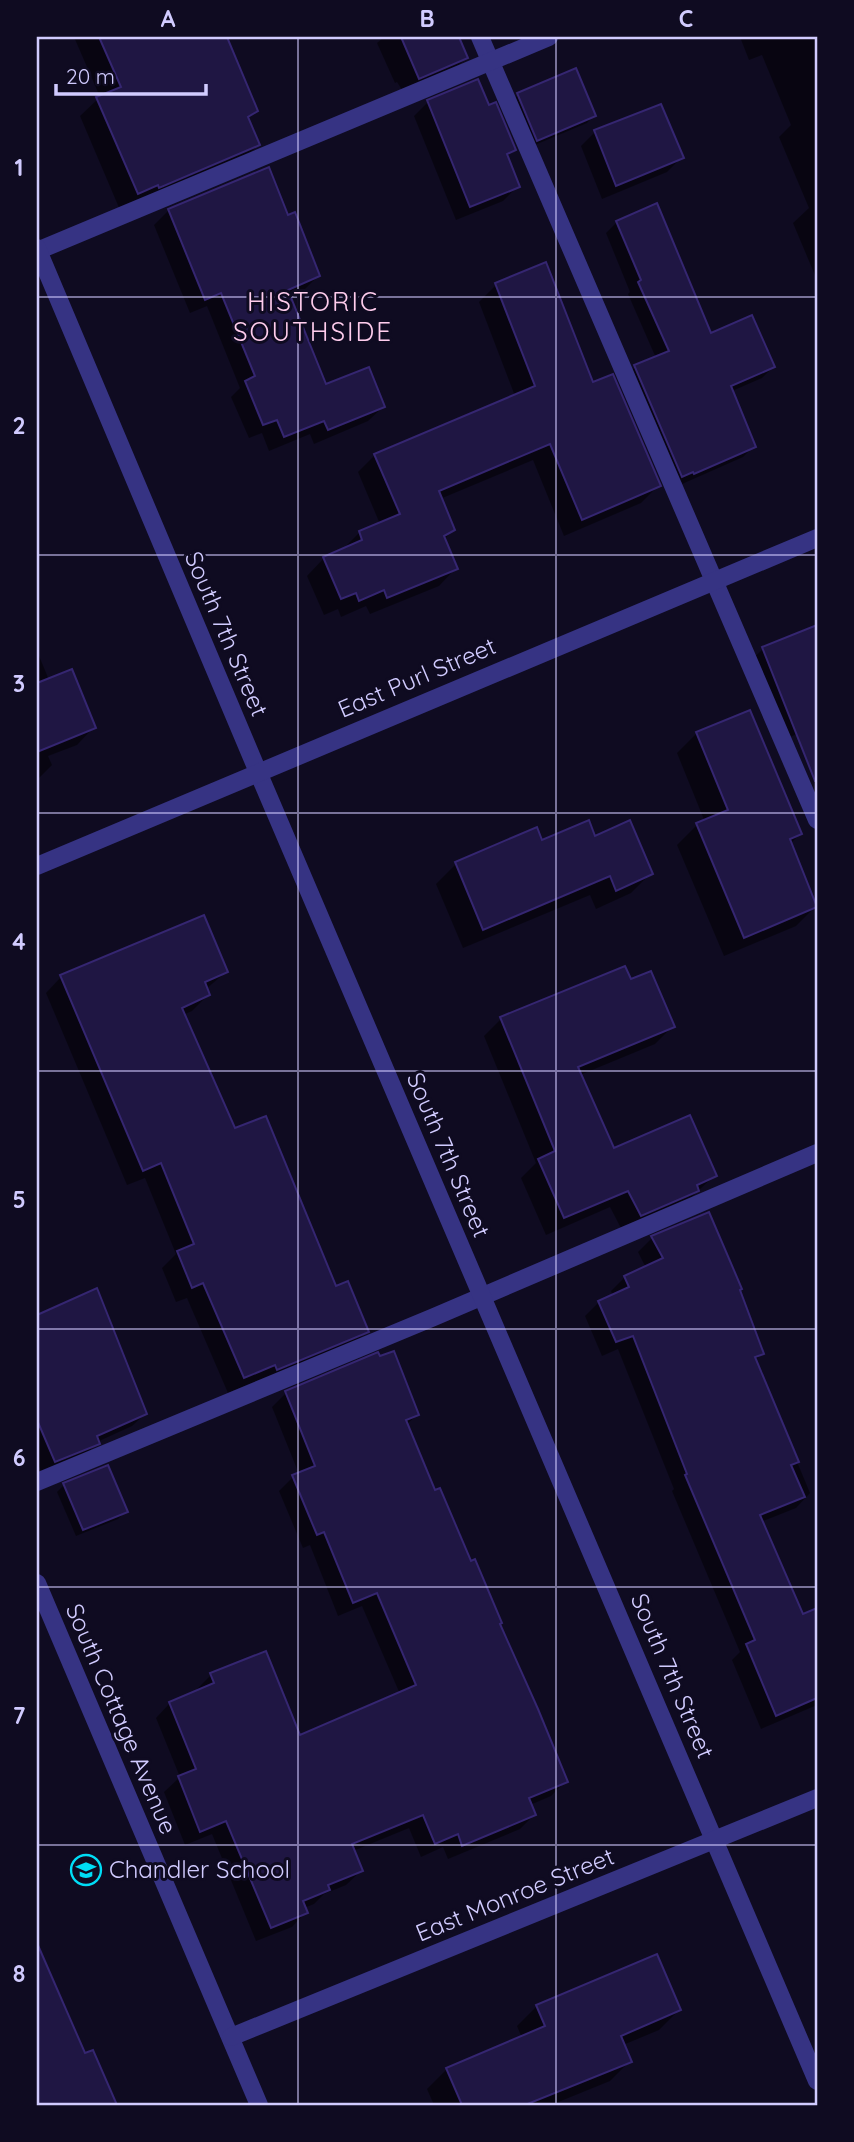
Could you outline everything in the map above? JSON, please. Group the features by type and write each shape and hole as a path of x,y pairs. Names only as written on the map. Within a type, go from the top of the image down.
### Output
{"street":[{"path":"480,37 817,820"},
{"path":"37,250 550,37"},
{"name":"South 7th Street","path":"37,250 817,2081"},
{"name":"East Purl Street","path":"37,866 817,538"},
{"path":"37,1482 817,1153"},
{"name":"South Cottage Avenue","path":"37,1583 259,2105"},
{"name":"East Monroe Street","path":"231,2037 817,1798"}],"building":[{"path":"99,37 227,37 258,111 248,117 260,145 159,188 158,185 138,194 96,97 121,87"},
{"path":"401,37 459,37 468,58 419,79"},
{"path":"576,68 596,116 537,141 517,93"},
{"path":"478,79 489,105 496,102 516,150 507,154 520,187 470,207 427,100"},
{"path":"661,104 684,158 616,186 594,130"},
{"path":"269,167 288,215 295,212 320,276 288,290 326,384 369,367 385,407 328,430 324,421 284,437 277,420 263,425 245,381 255,376 221,293 205,300 168,209"},
{"path":"657,203 711,333 752,315 775,367 731,386 756,447 682,477 634,365 669,351 638,282 641,280 616,221"},
{"path":"546,262 593,382 613,374 661,486 582,520 550,444 439,491 455,530 444,536 458,569 387,598 384,590 359,601 356,593 341,599 323,557 362,540 359,531 400,514 374,454 535,386 495,283"},
{"path":"817,625 817,781 815,781 762,647"},
{"path":"72,669 96,728 37,752 37,683"},
{"path":"750,710 802,834 790,839 817,907 744,938 696,823 728,810 696,732"},
{"path":"589,820 595,836 630,820 653,874 616,891 610,876 483,930 455,862 537,827 542,840"},
{"path":"204,915 228,972 205,982 210,995 182,1008 235,1128 266,1116 336,1286 348,1281 369,1332 277,1370 275,1365 244,1378 203,1283 192,1288 177,1251 194,1244 161,1163 143,1171 60,975"},
{"path":"625,966 631,979 651,971 675,1027 578,1067 614,1148 690,1115 717,1176 697,1185 699,1191 641,1216 628,1191 564,1218 538,1159 555,1151 500,1017"},
{"path":"709,1212 742,1289 740,1290 764,1354 755,1357 799,1462 791,1465 805,1497 760,1515 803,1614 817,1608 817,1698 776,1716 746,1644 755,1640 685,1475 687,1474 633,1336 616,1342 598,1301 629,1287 624,1276 663,1258 651,1236"},
{"path":"97,1288 147,1414 97,1436 100,1444 55,1462 37,1420 37,1315"},
{"path":"394,1351 419,1415 406,1420 435,1490 440,1488 471,1561 475,1559 568,1782 529,1798 536,1815 462,1846 458,1834 435,1844 423,1815 352,1844 363,1871 328,1885 330,1890 303,1901 308,1913 271,1928 226,1821 200,1832 178,1776 196,1769 169,1702 214,1683 210,1673 266,1651 300,1735 416,1685 377,1593 353,1603 324,1532 317,1535 292,1475 315,1466 285,1391 378,1352 380,1356"},
{"path":"108,1465 128,1512 83,1530 63,1483"},
{"path":"37,1943 85,2053 93,2050 117,2105 37,2105"},
{"path":"657,1954 681,2010 621,2036 632,2062 525,2105 462,2105 446,2068 545,2026 536,2005"}],"place":[{"name":"Chandler School","path":"86,1870"}],"district":[{"name":"HISTORIC SOUTHSIDE","path":"313,317"}]}
